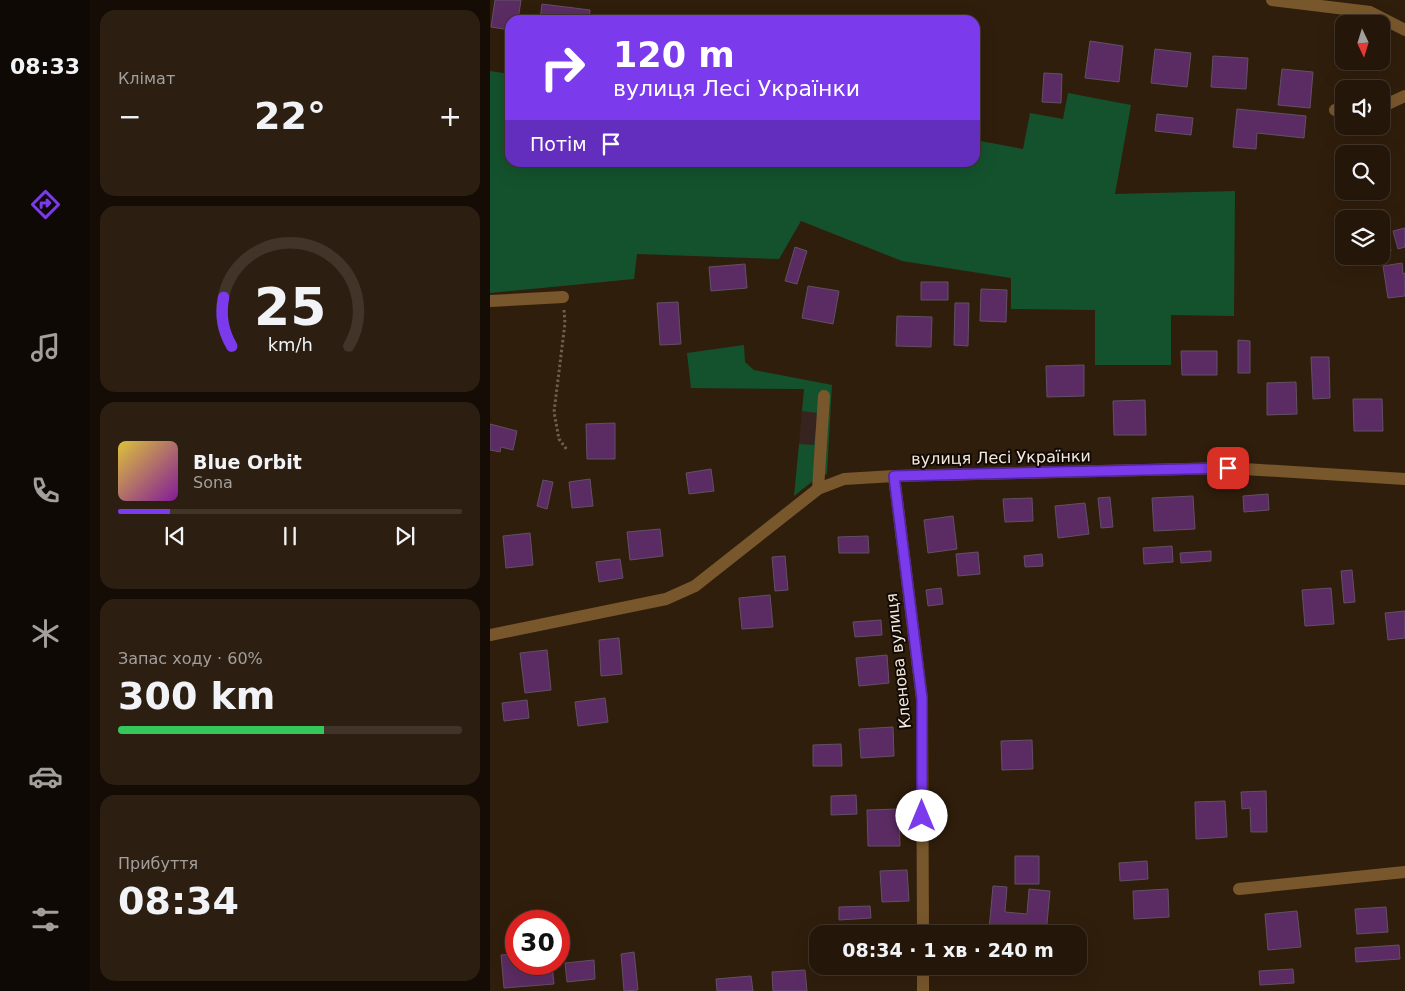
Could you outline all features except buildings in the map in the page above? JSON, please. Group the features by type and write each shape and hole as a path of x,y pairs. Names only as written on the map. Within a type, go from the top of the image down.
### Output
{"street":[{"path":"1272,0 1370,12 1405,30"},
{"path":"1390,103 1405,96"},
{"path":"490,301 563,297"},
{"path":"818,489 824,396"},
{"name":"вулиця Лесі Українки","path":"490,636 666,599 695,586 818,489 844,479 894,476 1228,468 1405,479"},
{"name":"Кленова вулиця","path":"894,476 922,699 923,925"},
{"path":"1239,889 1405,872"},
{"path":"923,975 923,991"}],"path":[{"path":"563,297 565,323 554,412 559,439 567,450"}],"shaded area":[{"path":"802,411 818,412 815,446 799,444"}],"green space":[{"path":"490,71 505,73 505,167 980,167 980,141 1023,149 1030,113 1063,119 1068,93 1131,105 1115,194 1235,191 1234,316 1171,315 1171,365 1095,365 1095,310 1011,309 1011,278 902,261 801,221 779,259 637,254 634,279 490,293"},
{"path":"744,345 745,362 754,370 832,385 827,474 818,477 794,496 799,444 814,445 818,413 802,411 804,389 691,388 687,353"}],"route":[{"path":"922,816 922,699 894,476 1228,468"}]}
